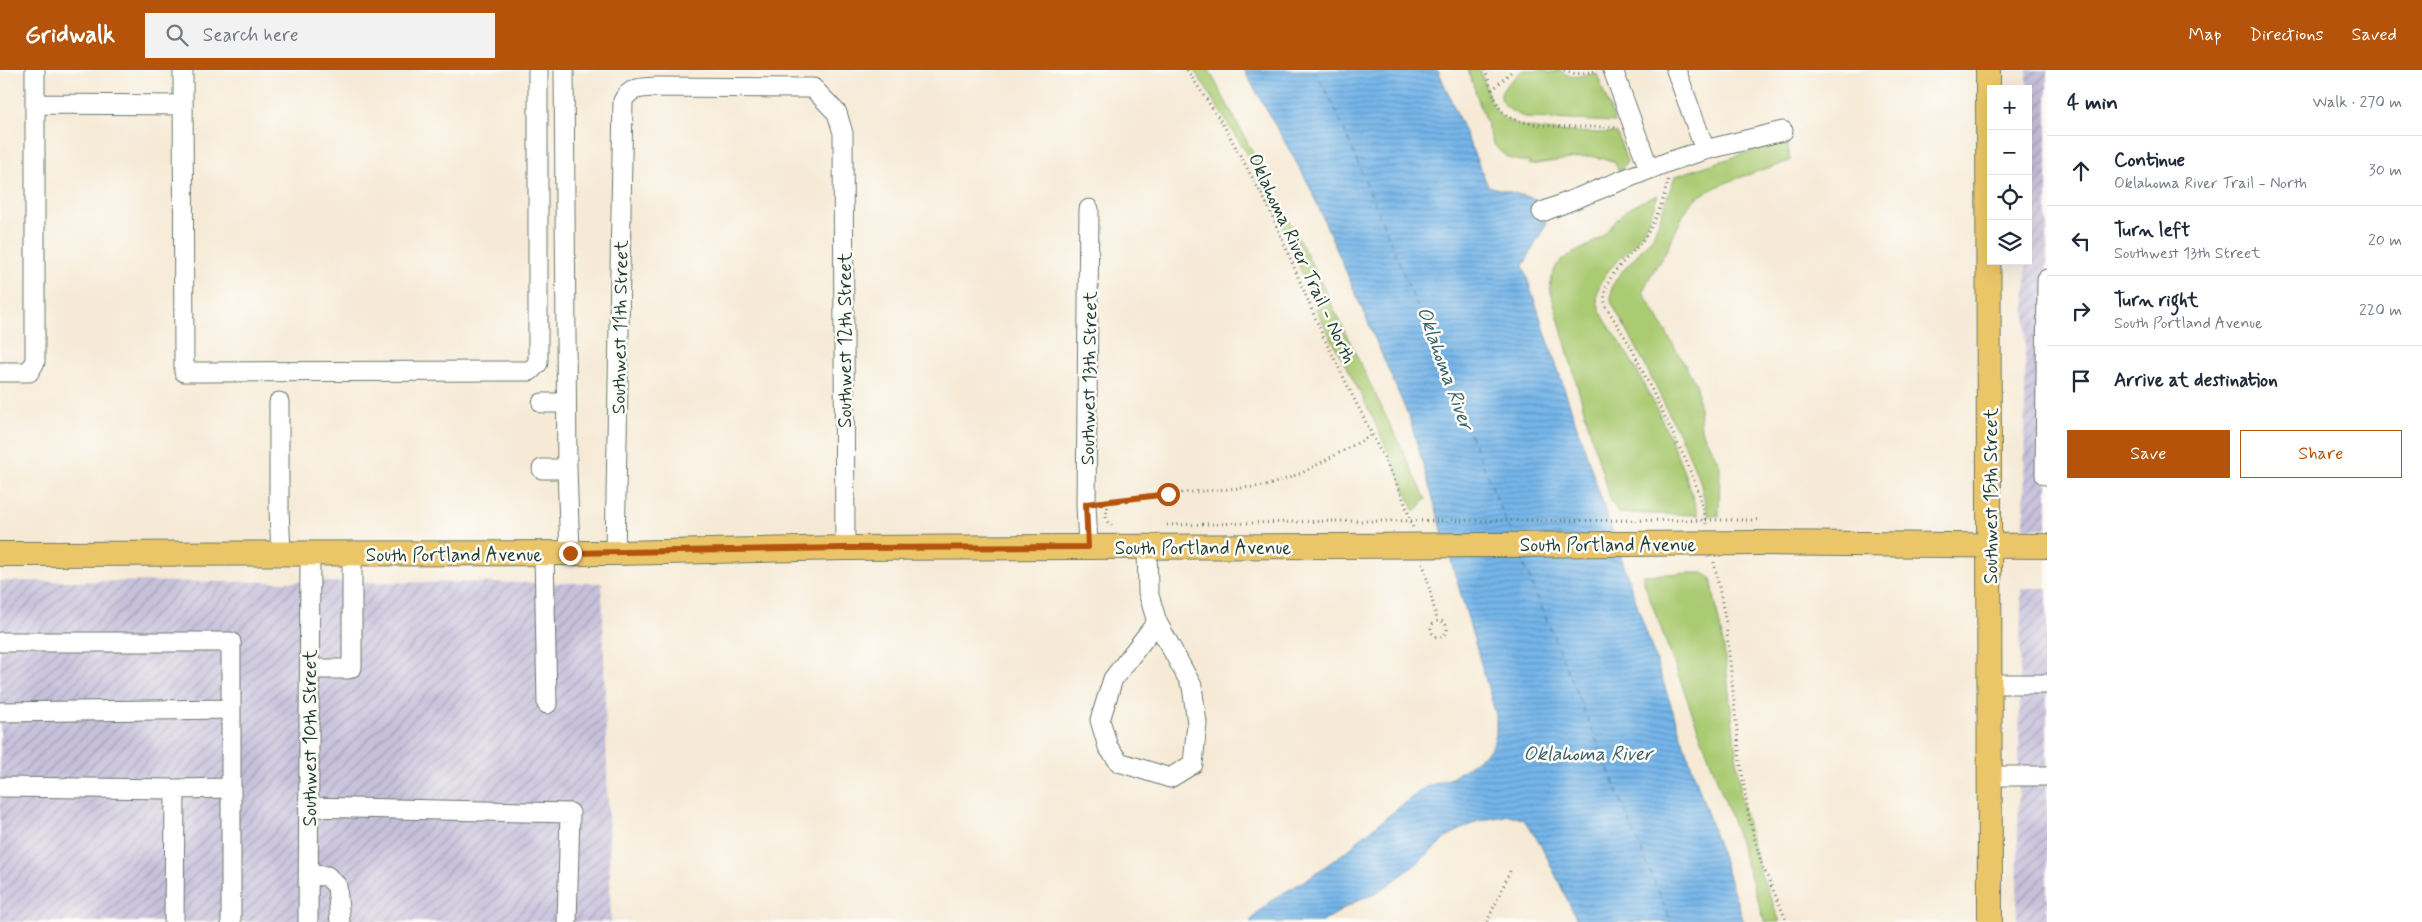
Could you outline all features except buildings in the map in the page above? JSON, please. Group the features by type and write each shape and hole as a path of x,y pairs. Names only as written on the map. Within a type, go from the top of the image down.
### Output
{"main road":[{"name":"Southwest 15th Street","path":"1988,70 1990,922"},
{"name":"South Portland Avenue","path":"0,554 615,553 845,548 1342,546 1759,532 1990,545 2047,546"}],"street":[{"path":"0,372 29,372 35,362 35,70"},
{"path":"182,70 184,372 530,371 538,364 538,70"},
{"path":"564,70 566,403 570,553"},
{"path":"1676,70 1705,150"},
{"path":"1606,72 1626,127 1649,169"},
{"name":"Southwest 12th Street","path":"623,101 627,93 637,88 813,88 837,113 843,133 845,548"},
{"name":"Southwest 11th Street","path":"615,553 623,101"},
{"path":"35,104 183,105"},
{"path":"1542,212 1649,169 1705,150 1783,131"},
{"name":"Southwest 13th Street","path":"1088,547 1086,504 1089,210"},
{"path":"2047,279 2045,475 2047,475"},
{"path":"278,402 278,509 281,554"},
{"path":"542,403 566,403"},
{"path":"542,469 567,469"},
{"path":"1147,547 1148,592 1157,622 1192,686 1197,723 1193,764 1170,778 1119,762 1108,747 1100,720 1113,679 1157,622"},
{"path":"544,553 547,704"},
{"name":"Southwest 10th Street","path":"308,922 310,554"},
{"path":"310,670 348,669 352,667 352,554"},
{"path":"0,642 231,642 231,922"},
{"path":"1990,684 2047,684"},
{"path":"0,712 231,709"},
{"path":"1990,776 2047,776"},
{"path":"0,787 231,788"},
{"path":"174,922 175,789"},
{"path":"309,807 570,812 567,922"},
{"path":"308,875 327,876 337,886 340,922"}],"path":[{"name":"Oklahoma River Trail - North","path":"1188,70 1224,126 1269,208 1322,334 1374,434 1402,495 1415,535"},
{"path":"1485,70 1492,90 1503,111 1509,117 1516,120 1541,124 1626,127"},
{"path":"1492,90 1513,70"},
{"path":"1564,70 1576,74 1596,70 1606,72"},
{"path":"1616,118 1626,127"},
{"path":"1086,504 1168,494 1266,486 1302,473 1374,434"},
{"path":"1108,502 1106,519 1111,525 1119,527"},
{"path":"1163,526 1336,521 1759,532"},
{"path":"1422,562 1437,620"},
{"path":"1437,620 1443,621 1447,627 1447,632 1442,637 1434,636 1431,631 1432,624 1437,620"},
{"path":"1487,922 1512,869"}],"shaded area":[{"path":"2027,70 2047,70 2047,528 2024,528 2026,265 2032,265 2032,85 2027,85"},
{"path":"0,581 602,583 611,922 0,922"},
{"path":"2021,588 2047,588 2047,922 2017,922"}],"green space":[{"path":"1194,70 1209,70 1315,270 1426,499 1415,512 1371,414 1322,321 1274,206 1246,152"},
{"path":"1468,70 1480,70 1492,103 1498,113 1507,120 1536,129 1617,133 1627,162 1619,172 1614,161 1589,156 1530,165 1528,161 1508,157 1493,143"},
{"path":"1522,70 1546,70 1549,73 1560,70 1573,76 1597,74 1615,122 1528,118 1517,114 1503,103 1501,93"},
{"path":"1787,140 1790,161 1725,183 1701,195 1692,202 1643,292 1697,386 1701,429 1720,465 1719,516 1708,515 1700,481 1686,448 1635,345 1611,302 1612,286 1619,275 1653,237 1675,176"},
{"path":"1658,195 1642,232 1630,249 1604,276 1597,297 1600,311 1632,362 1665,426 1683,470 1698,515 1618,513 1611,501 1594,445 1550,289 1552,277 1560,262 1600,238 1629,208"},
{"path":"1703,573 1711,578 1724,649 1742,804 1759,869 1780,922 1765,922 1732,820 1643,580 1643,575"}],"water":[{"name":"Oklahoma River","path":"1244,70 1438,70 1488,186 1536,199 1546,224 1523,266 1744,922 1578,922 1541,845 1524,820 1510,815 1478,821 1448,836 1414,866 1376,894 1360,899 1322,922 1250,922 1268,904 1354,846 1359,839 1425,787 1452,778 1488,752 1493,745 1496,734 1496,715 1410,420 1308,183"}],"ferry route":[{"path":"1314,70 1335,108 1511,533"},
{"path":"1520,555 1671,922"}],"route":[{"path":"570,553 845,548 1088,547 1086,504 1168,494"}]}
